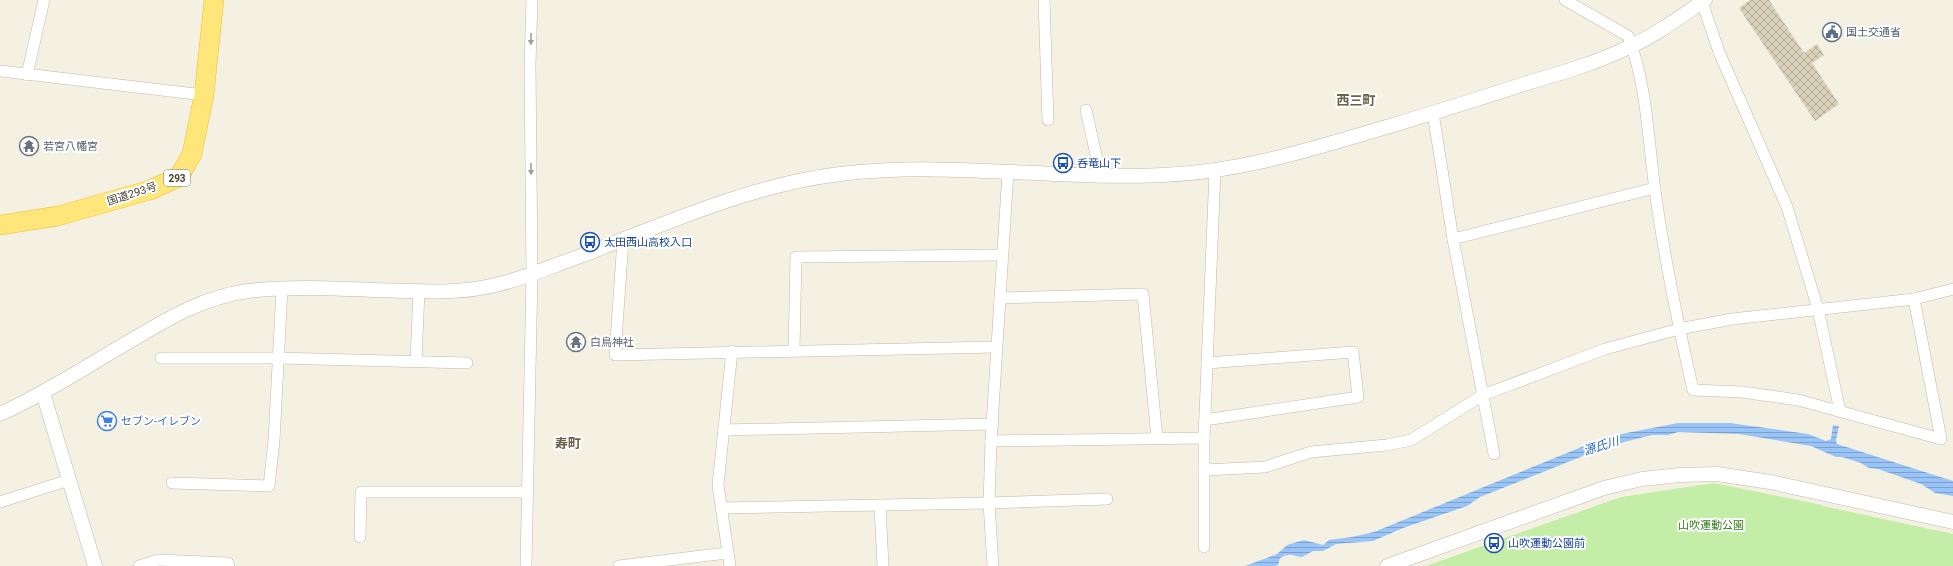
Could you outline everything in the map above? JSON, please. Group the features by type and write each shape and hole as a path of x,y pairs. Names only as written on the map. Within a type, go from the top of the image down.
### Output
{"highway":[{"name":"国道293号","path":"0,225 58,216 150,190 179,177 192,154 204,95 214,0"}],"street":[{"path":"27,75 44,0"},
{"path":"526,566 532,274 530,65 532,0"},
{"path":"1044,0 1048,120"},
{"path":"1565,0 1628,36 1632,46 1646,110 1655,188 1679,329 1693,390 1768,395 1798,400 1941,439 1914,299"},
{"path":"0,414 43,393 176,314 211,299 246,291 282,289 419,291 477,289 532,274 725,202 802,181 836,174 882,170 1008,172 1101,177 1166,175 1214,171 1284,157 1434,113 1592,63 1632,46 1666,27 1703,1 1719,52 1787,207 1818,309 1840,411"},
{"path":"0,71 204,95"},
{"path":"1086,110 1101,177"},
{"path":"1434,113 1454,239 1494,454"},
{"path":"1204,547 1204,438 1214,171"},
{"path":"993,566 989,503 991,441 1008,172"},
{"path":"1454,239 1655,188"},
{"path":"623,240 615,355 732,351 996,347"},
{"path":"794,350 796,257 1002,255"},
{"path":"172,483 269,486 274,441 282,289"},
{"path":"1204,470 1265,467 1311,452 1387,445 1410,440 1483,395 1605,349 1679,329 1732,319 1914,299 1953,289"},
{"path":"416,362 419,291"},
{"path":"1000,298 1143,294 1157,438"},
{"path":"730,566 718,485 732,351"},
{"path":"1205,420 1358,397 1353,352 1207,363"},
{"path":"161,358 278,358 467,363"},
{"path":"43,393 95,566"},
{"path":"724,430 993,424"},
{"path":"991,441 1204,438"},
{"path":"1387,566 1604,488 1642,479 1680,475 1717,474 1770,482 1953,522"},
{"path":"0,502 69,480"},
{"path":"360,537 361,492 527,492"},
{"path":"721,508 880,506 1107,498"},
{"path":"880,506 883,566"},
{"path":"619,566 727,553"},
{"path":"139,566 159,563 228,563 229,566"}],"green space":[{"name":"山吹運動公園","path":"1714,483 1953,534 1953,566 1426,566 1621,497"}],"water":[{"name":"源氏川","path":"1678,423 1730,423 1808,434 1826,441 1831,439 1833,425 1839,426 1836,440 1837,444 1953,481 1953,496 1935,493 1921,484 1878,469 1869,468 1861,463 1842,457 1836,457 1811,446 1739,434 1678,432 1668,435 1652,435 1608,446 1480,497 1467,506 1403,528 1373,541 1336,544 1323,551 1313,551 1302,557 1287,555 1280,558 1278,565 1275,566 1245,566 1277,554 1287,545 1304,540 1323,545 1329,540 1374,532 1606,437"}],"building":[{"path":"1750,0 1769,0 1804,53 1817,44 1824,55 1812,63 1839,104 1815,121 1739,8"}],"place":[{"name":"国土交通省","path":"1832,32"},
{"name":"若宮八幡宮","path":"29,146"},
{"name":"呑竜山下","path":"1063,163"},
{"name":"太田西山高校入口","path":"590,242"},
{"name":"白鳥神社","path":"576,342"},
{"name":"セブン-イレブン","path":"107,421"},
{"name":"山吹運動公園前","path":"1494,543"}],"district":[{"name":"西三町","path":"1356,100"},
{"name":"寿町","path":"568,443"}]}
